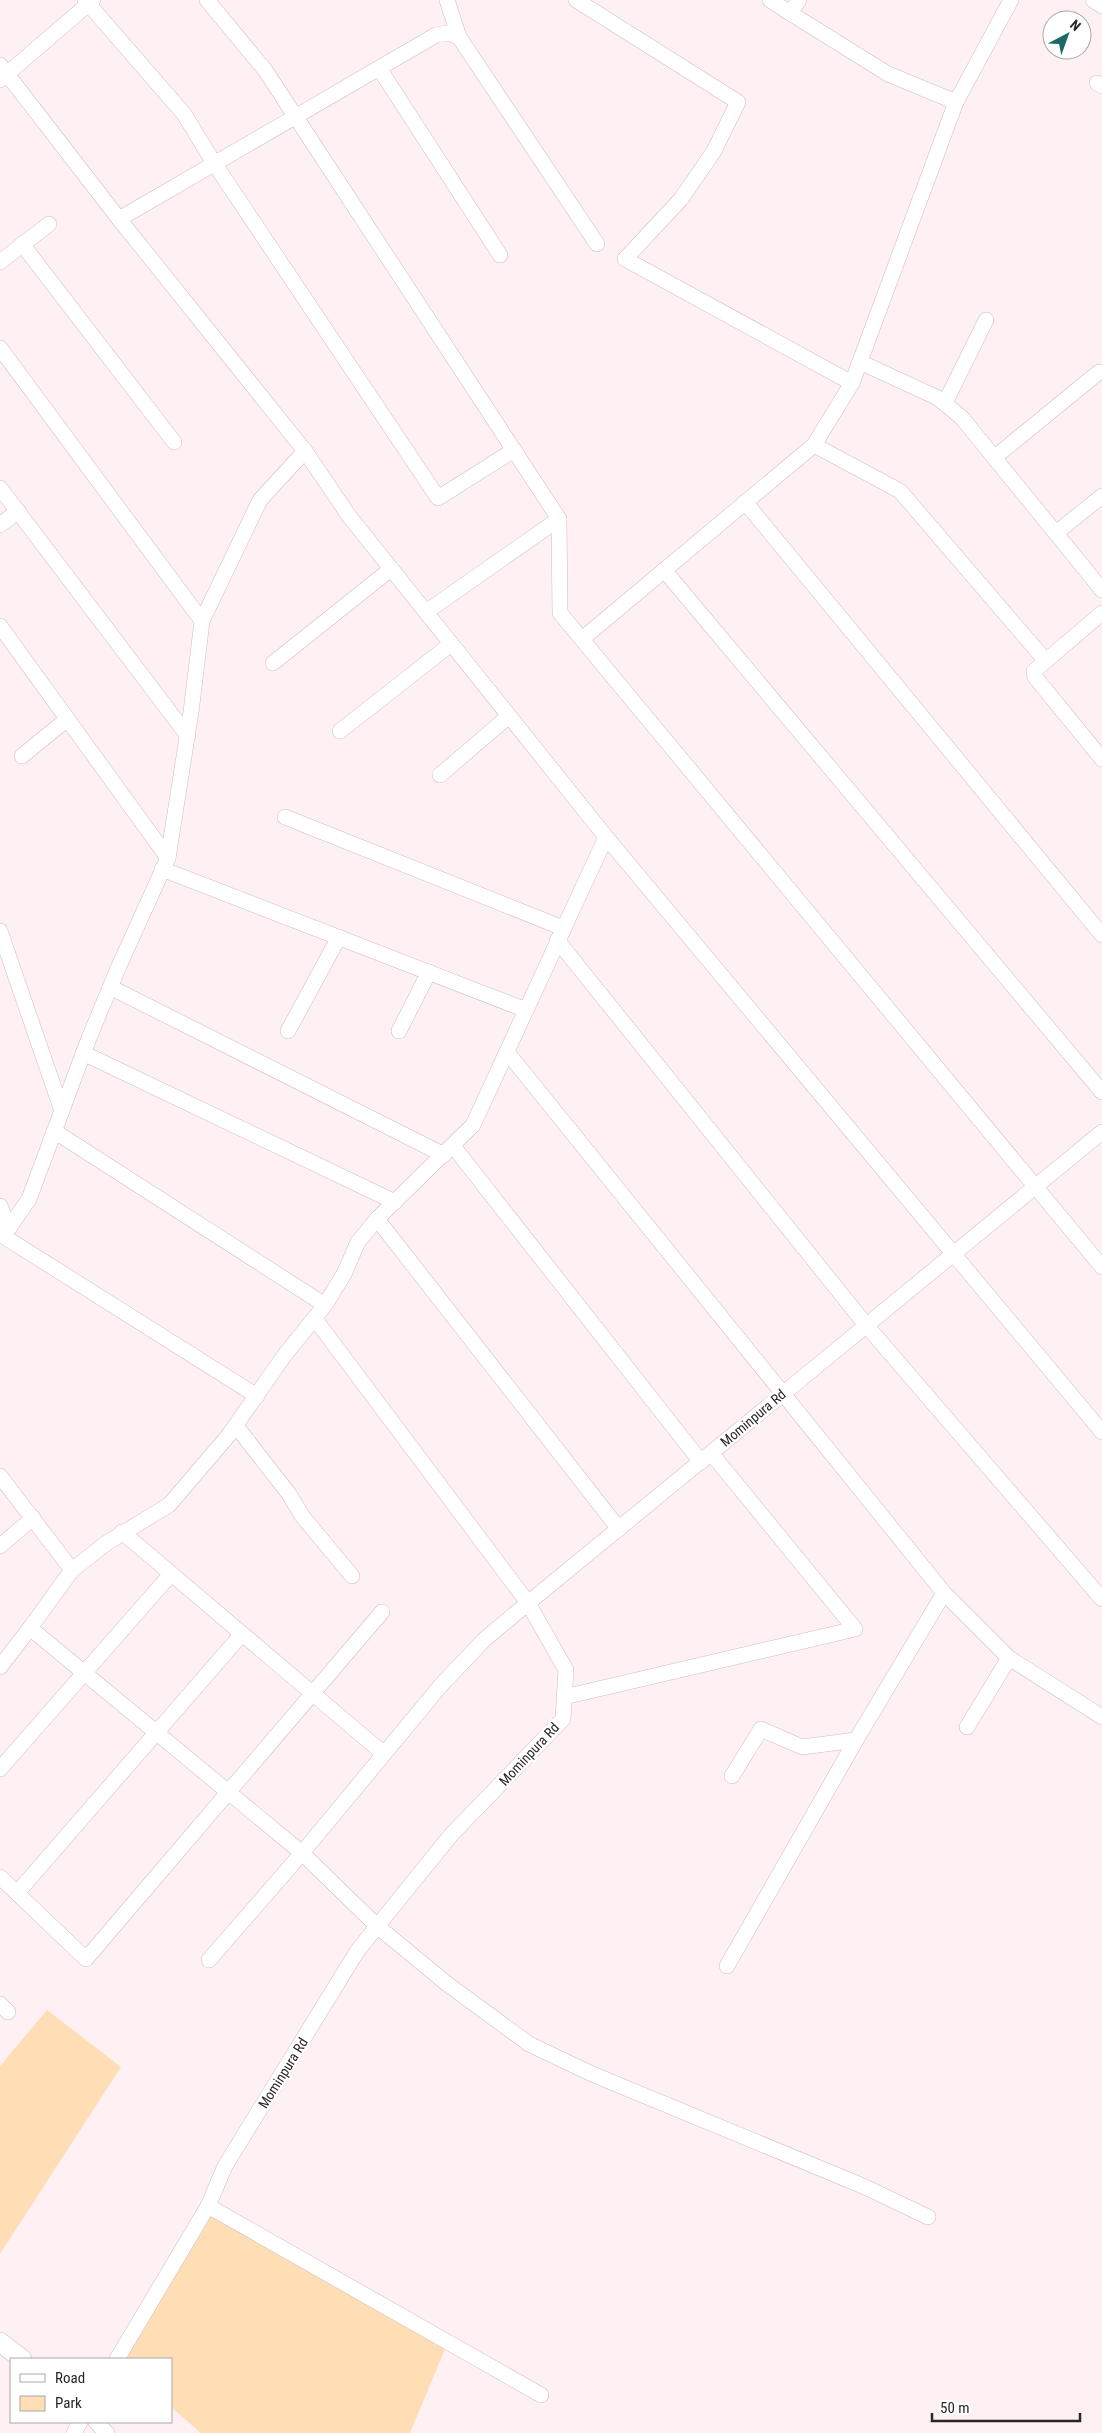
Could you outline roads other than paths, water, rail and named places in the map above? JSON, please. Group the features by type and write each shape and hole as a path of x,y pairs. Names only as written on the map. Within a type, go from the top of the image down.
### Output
{"street":[{"path":"207,0 265,70 559,519 560,613 1102,1267"},
{"path":"447,0 459,37 597,244"},
{"path":"576,0 738,102 714,151 681,199 625,260 852,383"},
{"path":"770,0 888,74 956,102"},
{"path":"790,13 799,0"},
{"path":"582,639 814,445 852,383 956,102 1011,0"},
{"path":"1093,0 1102,6"},
{"path":"514,450 438,498 214,164 184,114 88,1 2,73 305,451 349,516 606,837 1102,1432"},
{"path":"119,219 436,35 447,33 459,37"},
{"path":"378,68 500,255"},
{"path":"0,262 49,224"},
{"path":"22,244 174,442"},
{"path":"945,403 986,320"},
{"path":"0,348 202,621"},
{"path":"860,362 938,398 962,418 1102,590"},
{"path":"995,457 1099,372"},
{"path":"814,445 900,491 1045,660"},
{"path":"4,1234 29,1199 110,987 165,863 188,736 202,621 260,500 305,451"},
{"path":"0,488 188,736"},
{"path":"1056,533 1102,496"},
{"path":"745,502 1102,935"},
{"path":"0,525 18,511"},
{"path":"426,612 559,519"},
{"path":"273,663 392,569"},
{"path":"664,570 1102,1092"},
{"path":"1102,613 1034,671 1035,676 1102,759"},
{"path":"0,626 165,863 339,937 526,1010"},
{"path":"340,731 452,644"},
{"path":"440,775 509,716"},
{"path":"22,756 66,720"},
{"path":"286,817 560,934 866,1325 1102,1599"},
{"path":"0,1667 72,1570 122,1532 169,1504 236,1426 326,1305 344,1274 358,1242 377,1219 473,1125 606,837"},
{"path":"0,931 62,1110"},
{"path":"288,1031 339,937"},
{"path":"399,1031 428,972"},
{"path":"110,987 449,1150 706,1457 855,1629 564,1698"},
{"path":"507,1052 944,1593 1008,1658 1102,1717"},
{"path":"83,1054 395,1202"},
{"path":"54,1131 326,1305"},
{"name":"Mominpura Rd","path":"118,2358 208,2206 225,2166 358,1950 451,1835 563,1719 566,1670 528,1603 1102,1132"},
{"path":"0,1206 4,1234 257,1396"},
{"path":"377,1219 618,1528"},
{"path":"209,1960 302,1853 442,1684 485,1639 528,1603 315,1319"},
{"path":"236,1426 289,1494 303,1517 352,1576"},
{"path":"0,1476 72,1570"},
{"path":"0,1546 33,1518"},
{"path":"122,1532 384,1754"},
{"path":"0,1769 171,1574"},
{"path":"727,1966 856,1740 944,1593"},
{"path":"0,1877 86,1959 230,1792 311,1692 382,1612"},
{"path":"30,1628 302,1853 377,1926 446,1983 529,2044 592,2074 863,2186 928,2217"},
{"path":"17,1893 158,1733 242,1634"},
{"path":"967,1727 1008,1658"},
{"path":"732,1776 762,1730 802,1747 856,1740"},
{"path":"208,2206 541,2395"},
{"path":"0,2342 21,2358"},
{"path":"97,2423 107,2433"}]}
